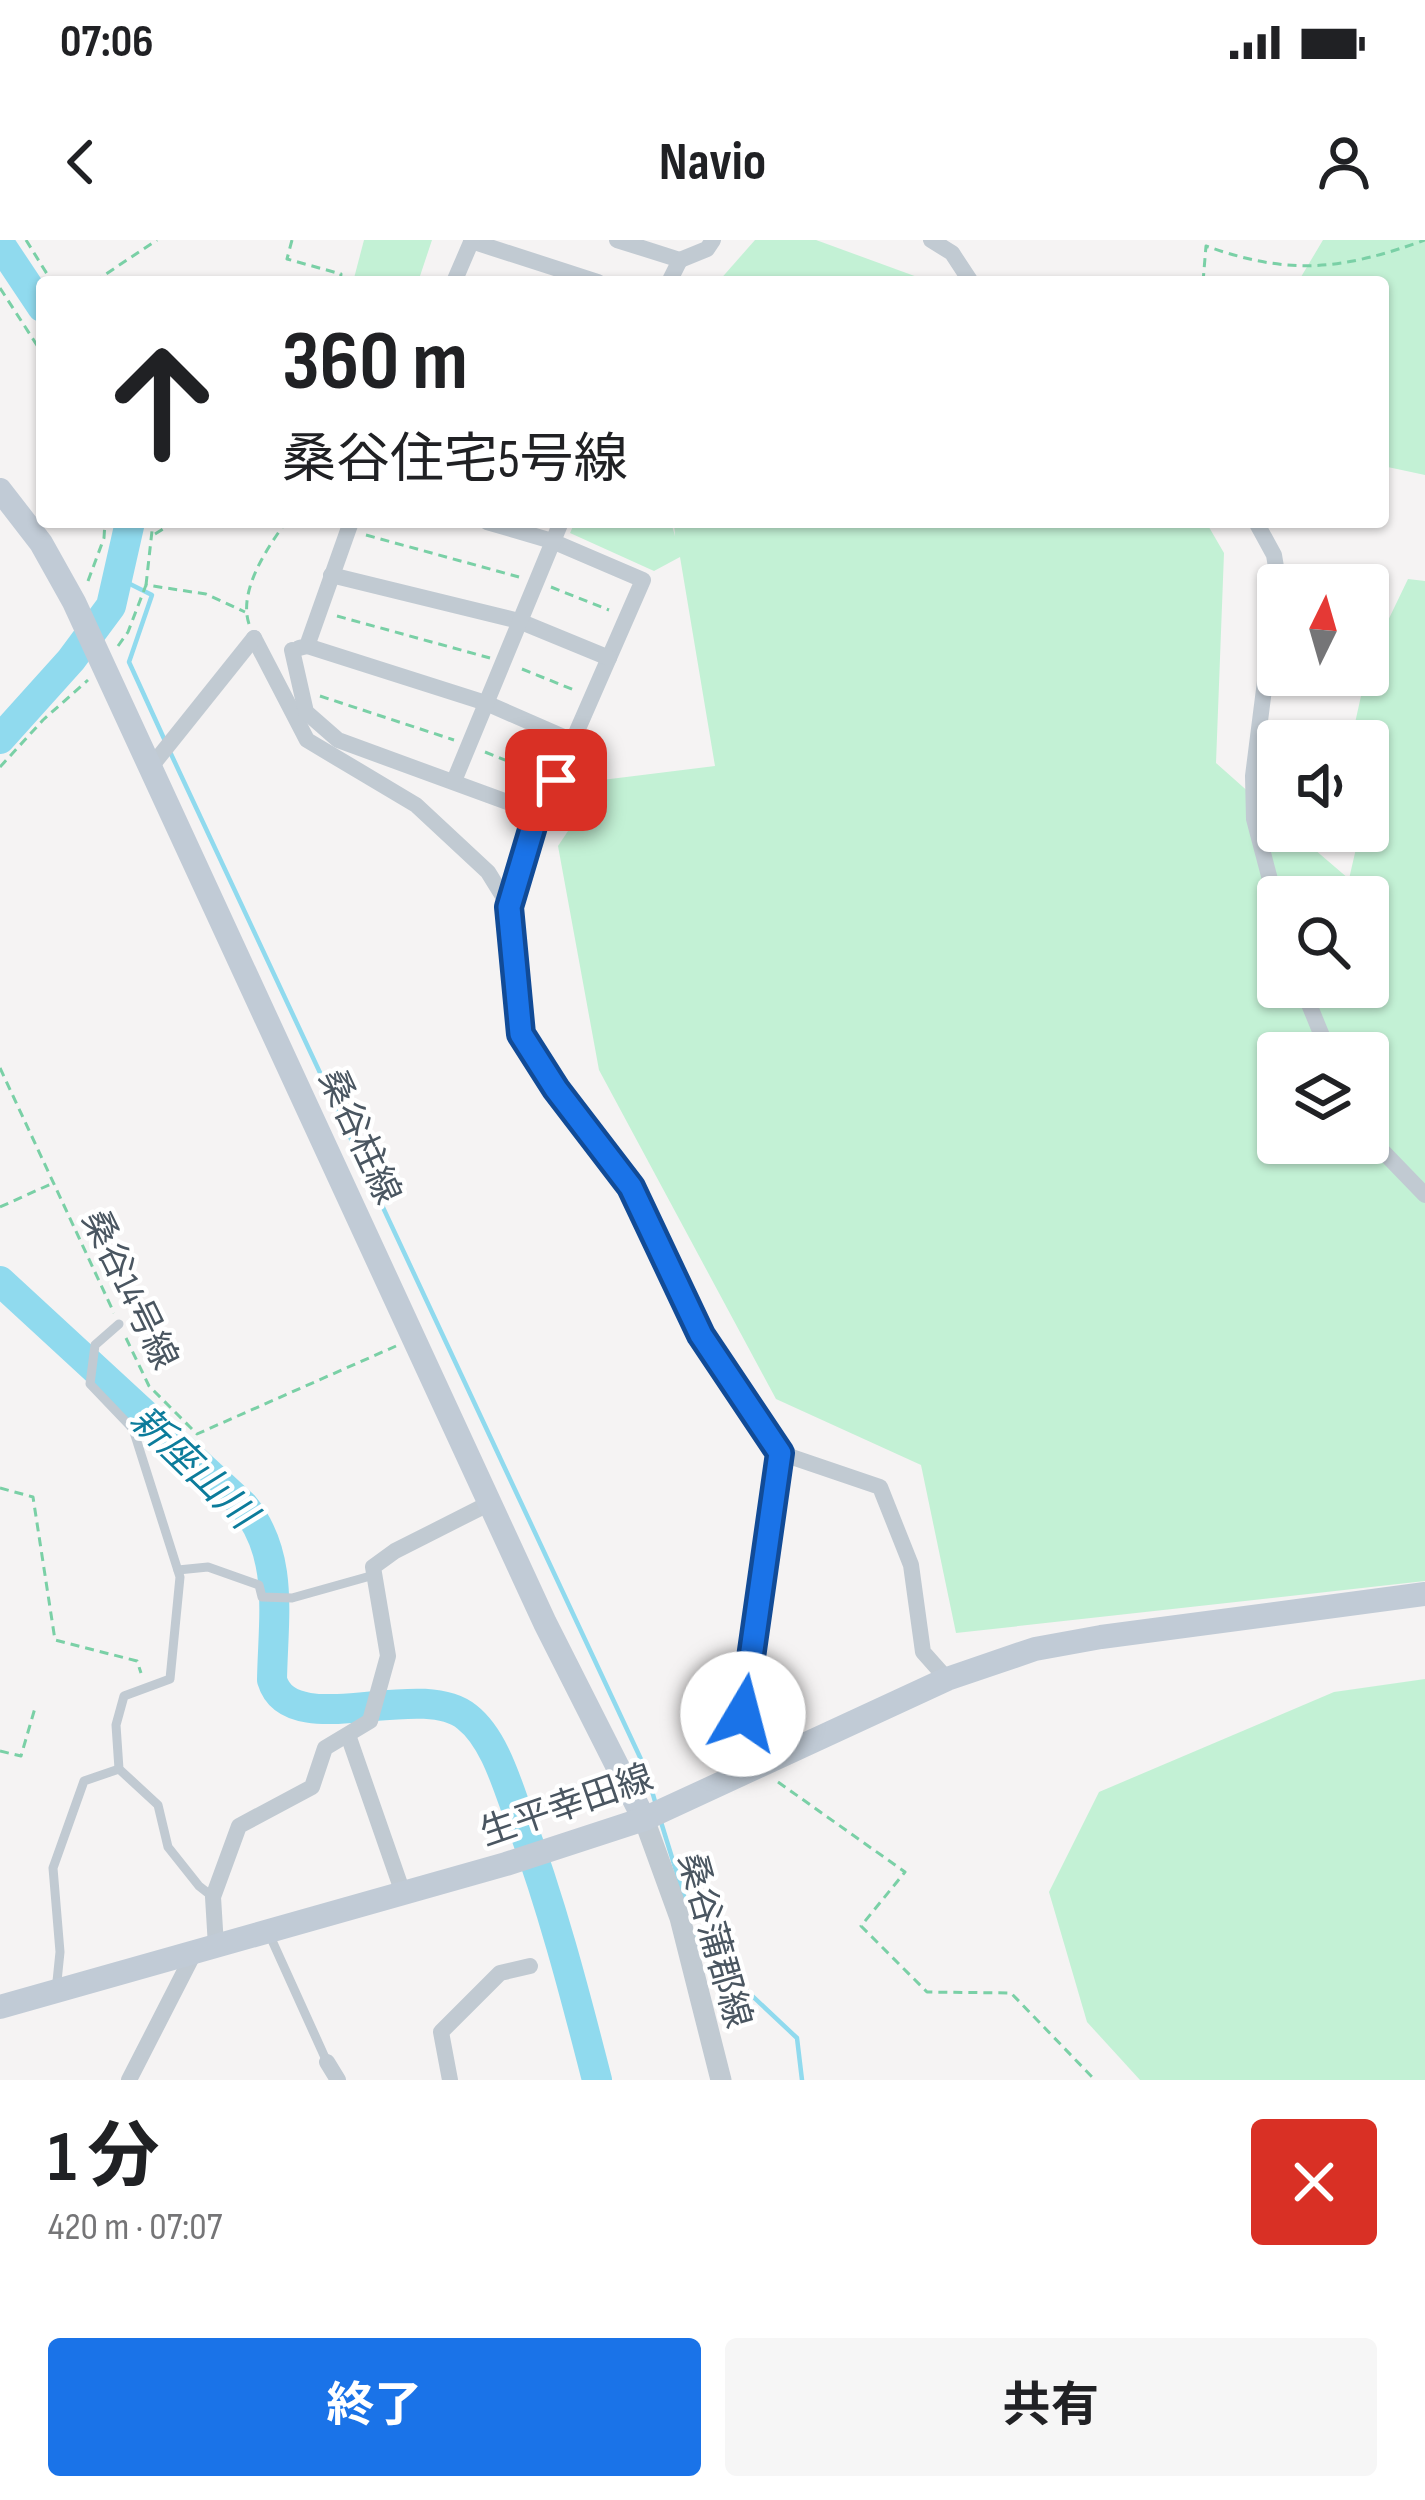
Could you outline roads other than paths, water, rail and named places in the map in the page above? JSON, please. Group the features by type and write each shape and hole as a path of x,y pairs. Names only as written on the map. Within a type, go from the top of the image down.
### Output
{"main road":[{"name":"桑谷柱線","path":"0,490 41,543 74,602 545,1623 644,1819"},
{"name":"生平幸田線","path":"0,2008 644,1819 947,1679 1035,1649 1425,1594"}],"street":[{"path":"456,276 471,240 580,276"},
{"path":"617,240 680,260 707,249 713,240"},
{"path":"931,240 952,253 967,276"},
{"path":"672,276 680,260"},
{"path":"349,528 300,648 306,712 338,740 537,813"},
{"path":"506,528 643,580 556,780 537,813 509,907 521,1034 556,1089 631,1187 701,1335 780,1453 880,1487 911,1565 923,1652 947,1679"},
{"path":"454,781 558,528"},
{"path":"1259,528 1274,555 1278,579 1253,776 1255,819 1269,876"},
{"path":"331,575 519,621 609,658"},
{"path":"254,638 486,703 573,741"},
{"path":"150,768 254,638"},
{"path":"254,638 307,740 416,806 488,872 509,907"},
{"path":"1389,1158 1425,1195"},
{"path":"757,1767 743,1714 780,1453"},
{"path":"129,2080 205,1950 213,1897 238,1826 313,1787 325,1748 370,1721 388,1656 373,1568 395,1551 492,1502"},
{"path":"348,1735 403,1893"},
{"name":"桑谷蒲郡線","path":"644,1819 680,1918 721,2080"},
{"path":"450,2080 441,2032 500,1973 530,1966"},
{"path":"328,2062 338,2080"}],"lane":[{"path":"119,1324 94,1345 90,1384 134,1430 178,1570 170,1678 124,1696 116,1725 119,1769 158,1805 168,1847 213,1897"},
{"path":"178,1570 208,1567 259,1585 262,1597 292,1598 374,1575"},
{"path":"56,1992 60,1952 53,1868 84,1781 119,1769"},
{"path":"268,1931 328,2062"}],"waterway":[{"path":"0,244 36,298"},
{"path":"0,739 71,660 111,606 129,528"},
{"path":"118,578 152,595 129,662 166,743"},
{"path":"171,754 646,1770 656,1805"},
{"name":"新座山川","path":"0,1281 243,1505 256,1524 274,1588 272,1680 284,1698 304,1707 329,1709 446,1707 467,1717 485,1737 541,1880 597,2080"},
{"path":"661,1822 686,1903"},
{"path":"694,1931 698,1945 797,2038 802,2080"}]}
